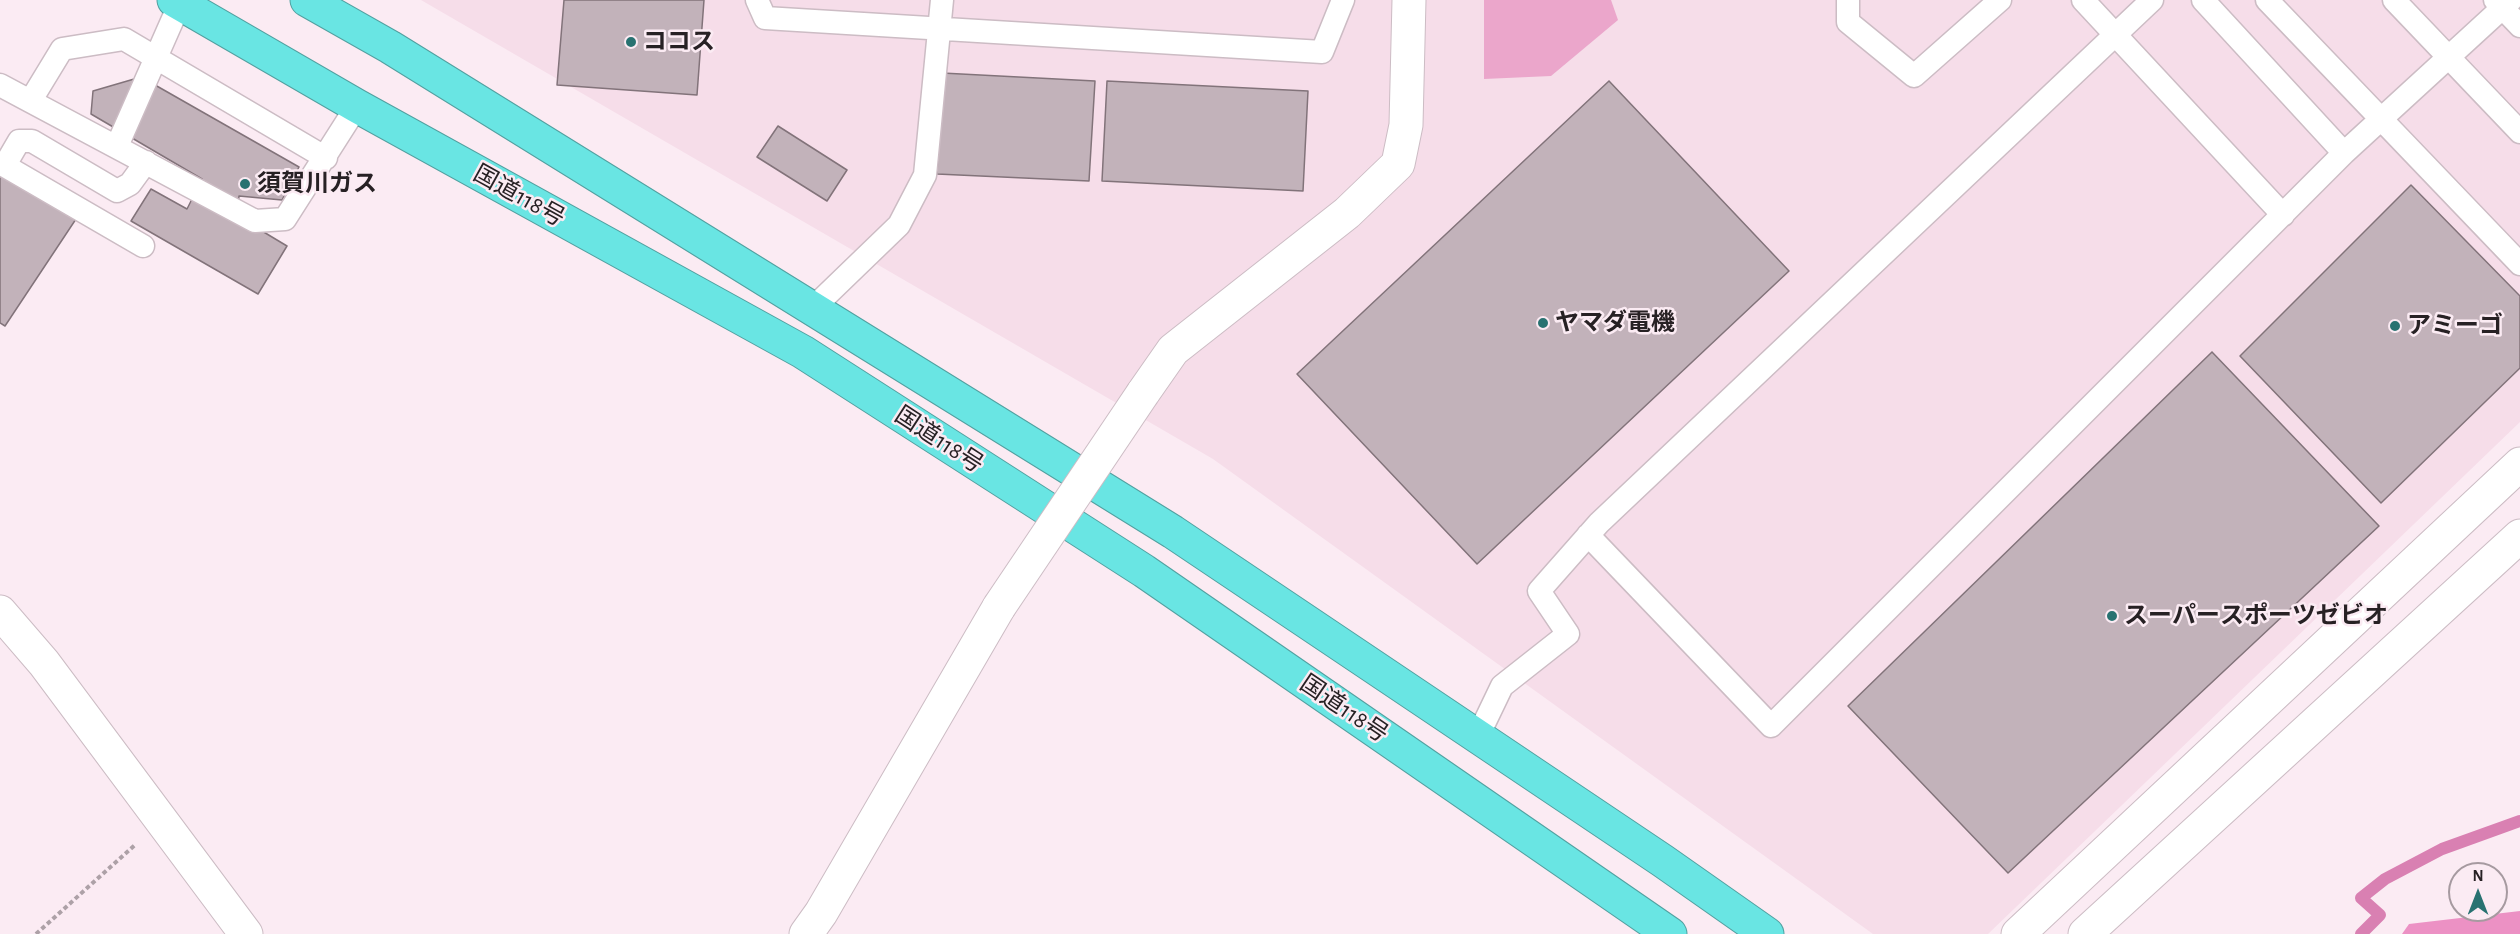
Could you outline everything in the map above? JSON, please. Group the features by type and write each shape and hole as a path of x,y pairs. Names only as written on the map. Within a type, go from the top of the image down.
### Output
{"highway":[{"name":"国道118号","path":"307,0 390,47 1173,532 1478,735 1767,934"},
{"name":"国道118号","path":"177,2 357,106 803,352 1144,571 1670,934"}],"street":[{"path":"806,934 999,607 1173,350 1347,213 1398,164 1406,125 1409,0"},
{"path":"2018,934 2520,464"},
{"path":"2085,934 2520,536"},
{"path":"0,612 44,663 246,934"}],"lane":[{"path":"757,0 765,18 1322,52 1343,0"},
{"path":"812,309 899,225 926,176 942,0"},
{"path":"1848,0 1848,22 1914,76 2000,0"},
{"path":"2083,0 2283,215"},
{"path":"1478,735 1502,686 1568,634 1539,591 1588,535 2152,0"},
{"path":"2203,0 2344,153"},
{"path":"2267,0 2520,264"},
{"path":"2394,0 2520,132"},
{"path":"117,146 177,2"},
{"path":"1588,535 1771,726 2344,153 2448,58 2503,2 2520,26"},
{"path":"31,100 62,48 124,39 326,158"},
{"path":"0,85 255,221 285,219 357,106"},
{"path":"143,246 2,164 19,141 32,141 117,191 130,184 146,162"}],"path":[{"path":"36,934 163,820"}],"shaded area":[{"path":"421,0 2520,0 2520,422 1988,934 1873,934 1213,459"},
{"path":"1484,0 1611,0 1618,20 1551,76 1484,79"},
{"path":"2520,911 2520,934 2402,934 2409,924 2448,919 2448,922 2508,922 2508,912"}],"building":[{"name":"ココス","path":"564,0 704,0 697,95 557,85"},
{"path":"942,73 1095,81 1089,181 937,174"},
{"name":"須賀川ガス","path":"141,77 299,167 282,200 239,196 237,216 287,246 258,294 131,221 151,189 187,209 202,179 91,114 93,91"},
{"path":"1107,81 1308,91 1303,191 1102,181"},
{"name":"ヤマダ電機","path":"1609,81 1789,271 1477,564 1297,374"},
{"path":"778,126 847,170 827,201 757,157"},
{"path":"0,175 76,219 5,326 0,323"},
{"name":"アミーゴ","path":"2411,185 2520,296 2520,368 2381,503 2240,356"},
{"name":"スーパースポーツゼビオ","path":"2212,352 2379,526 2008,873 1848,706"}],"waterway":[{"path":"2361,934 2380,915 2361,898 2385,879 2442,849 2520,821"}],"place":[{"name":"ココス","path":"631,42"},
{"name":"須賀川ガス","path":"245,184"},
{"name":"ヤマダ電機","path":"1543,323"},
{"name":"アミーゴ","path":"2395,326"},
{"name":"スーパースポーツゼビオ","path":"2112,616"}]}
